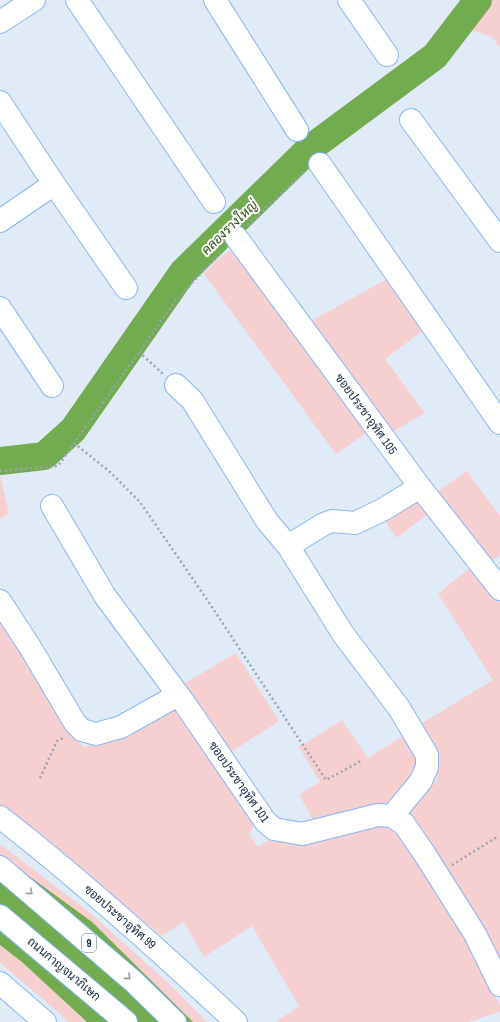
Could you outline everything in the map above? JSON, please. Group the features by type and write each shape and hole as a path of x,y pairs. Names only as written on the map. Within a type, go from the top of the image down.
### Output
{"main road":[{"path":"0,22 34,0"},
{"path":"77,0 214,202"},
{"path":"214,0 297,130"},
{"path":"349,0 387,55"},
{"path":"0,102 54,184 126,288"},
{"path":"411,120 500,241"},
{"path":"321,166 500,423"},
{"path":"0,221 54,184"},
{"name":"ซอยประชาอุทิศ 105","path":"236,237 420,487 500,589"},
{"path":"0,308 52,386"},
{"path":"176,385 192,400 267,521 288,546 343,634 399,708 426,755 427,767 421,781 392,816 404,824 437,874 475,934 500,985"},
{"path":"288,546 324,524 332,522 355,523 384,509 420,487"},
{"name":"ซอยประชาอุทิศ 101","path":"52,506 105,596 178,695 265,821 274,829 302,834 378,815 392,816"},
{"path":"0,601 30,647 75,723 82,730 96,734 121,727 178,695"},
{"name":"ซอยประชาอุทิศ 99","path":"0,817 86,886 157,948 236,1022"},
{"name":"9","path":"0,866 134,982 175,1022"},
{"name":"ถนนกาญจนาภิเษก","path":"0,916 126,1022"},
{"path":"0,984 45,1022"}],"path":[{"path":"0,470 58,466 176,300 236,237 303,171 321,166"},
{"path":"139,352 176,385"},
{"path":"74,443 110,472 140,502 210,604 326,780 361,761"},
{"path":"40,778 57,741 82,730"},
{"path":"437,874 497,837"}],"shaded area":[{"path":"484,0 500,0 500,48 492,37 471,30 477,8"},
{"path":"247,237 306,324 387,279 425,329 385,359 425,413 391,433 385,420 336,454 204,274 216,261"},
{"path":"467,471 500,516 500,555 488,565 434,494"},
{"path":"0,475 9,513 0,519"},
{"path":"414,495 428,514 397,538 381,516"},
{"path":"472,566 500,602 500,971 405,809 437,780 434,756 419,725 493,680 438,594"},
{"path":"0,612 83,747 101,743 173,706 257,819 249,835 258,847 278,834 388,825 411,846 451,912 500,1005 500,1012 468,1022 276,1022 299,1006 252,926 204,957 184,922 161,936 34,829 0,805"},
{"path":"236,653 279,721 225,756 180,686"},
{"path":"342,720 368,758 408,733 418,749 417,770 390,807 314,822 299,794 320,782 299,747"},
{"path":"0,844 88,911 167,982 207,1022 68,1022 0,963"},
{"path":"0,855 92,922 193,1022 87,1022 22,962 0,945"}],"waterway":[{"name":"คลองรางใหญ่","path":"0,461 44,456 73,430 183,272 308,150 435,56 478,0"}]}
